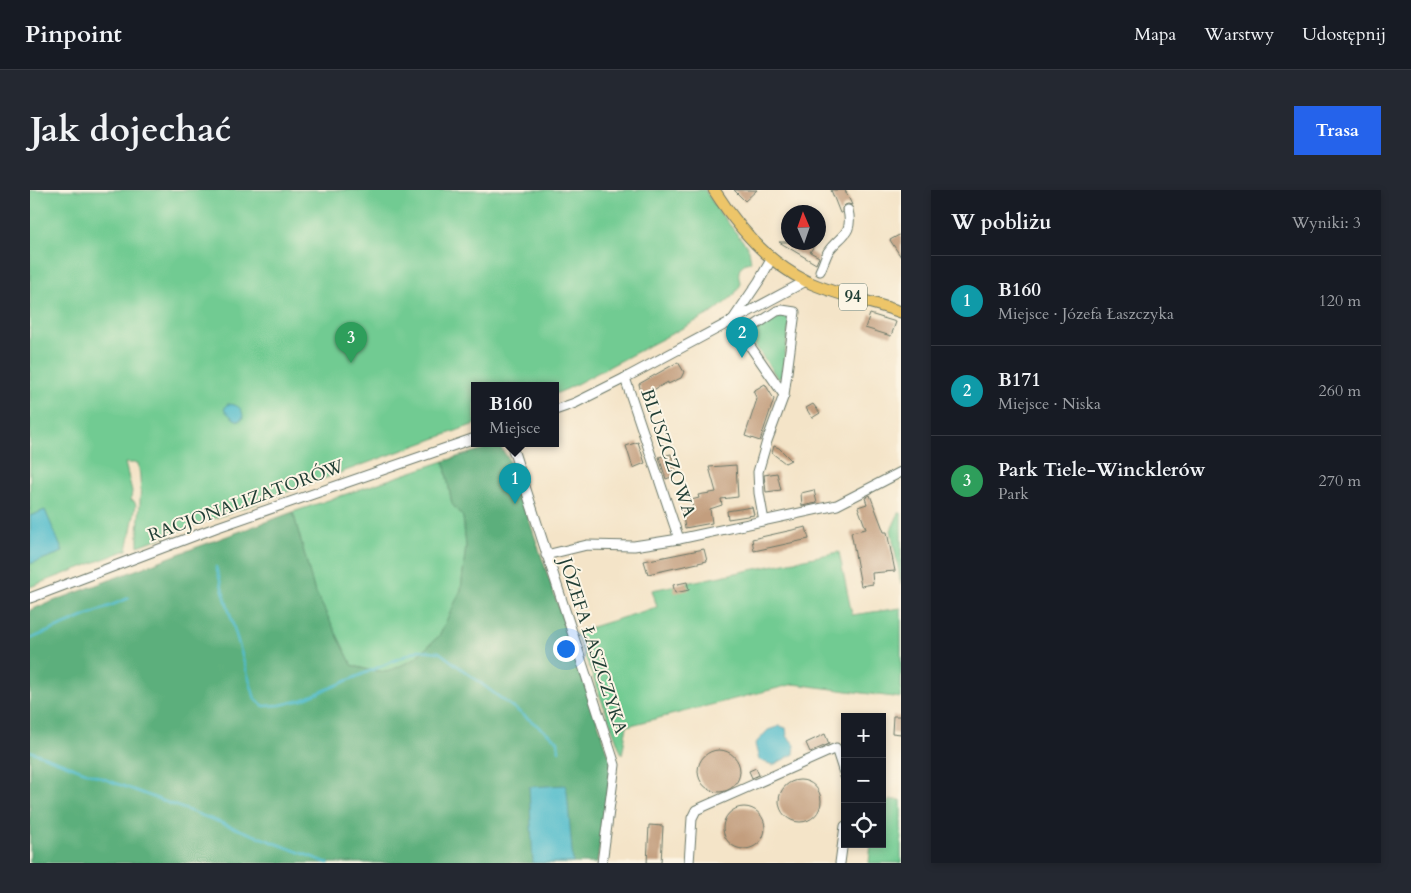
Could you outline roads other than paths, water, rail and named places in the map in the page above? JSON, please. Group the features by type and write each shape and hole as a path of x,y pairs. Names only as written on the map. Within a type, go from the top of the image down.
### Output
{"main road":[{"name":"94","path":"714,190 740,226 786,270 806,281 901,312"}],"street":[{"path":"820,272 828,253 848,231 848,210"},
{"path":"732,320 759,281 772,258"},
{"path":"559,409 575,403 625,378 806,281"},
{"path":"742,334 777,311 795,312 784,395 758,472 759,493 764,520"},
{"path":"732,320 784,395"},
{"name":"BLUSZCZOWA","path":"625,378 679,539"},
{"name":"RACJONALIZATORÓW","path":"30,598 215,528 471,439"},
{"name":"JÓZEFA ŁASZCZYKA","path":"512,447 615,765 602,863"},
{"path":"546,554 587,545 634,546 679,539 836,505 901,472"},
{"path":"690,863 692,818 696,810 841,745"},
{"path":"836,748 841,764"},
{"path":"840,863 842,848"}],"water":[{"path":"227,404 239,407 243,418 239,421 234,419 224,410"},
{"path":"45,510 63,552 30,564 30,516"},
{"path":"780,726 786,728 787,736 795,745 794,754 773,765 759,760 755,744 768,730"},
{"path":"565,785 573,863 533,863 529,787"}],"waterway":[{"path":"216,567 255,699 264,706 280,705 302,700 419,650 439,652 558,741 559,751"},
{"path":"30,639 129,598"},
{"path":"30,751 328,863"}],"place":[{"name":"B171","path":"742,358"},
{"name":"Park Tiele-Wincklerów","path":"351,363"},
{"name":"B160","path":"515,504"}]}
